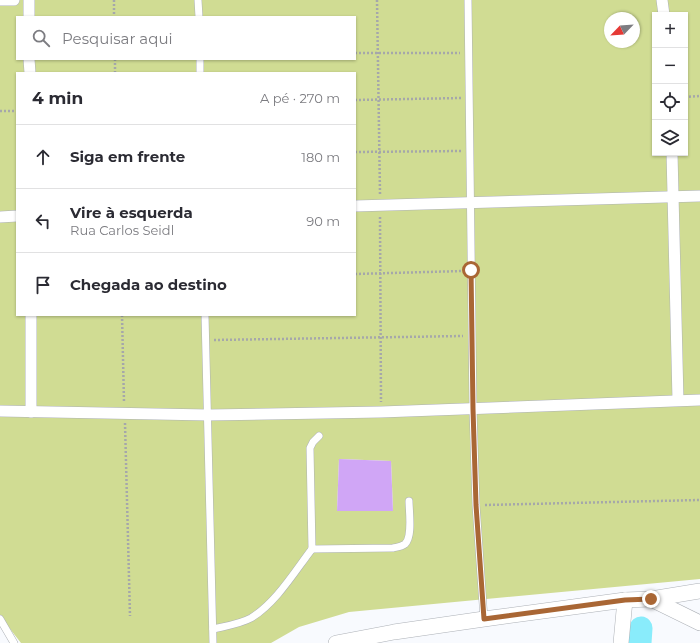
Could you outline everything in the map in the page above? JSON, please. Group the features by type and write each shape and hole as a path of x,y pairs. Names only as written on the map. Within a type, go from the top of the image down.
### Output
{"street":[{"path":"0,0 14,0"},
{"path":"29,0 29,16"},
{"path":"662,0 664,12"},
{"path":"29,60 30,72"},
{"path":"672,156 678,400"},
{"path":"356,206 700,196"},
{"path":"0,217 16,216"},
{"path":"31,316 31,412"},
{"path":"0,411 124,412 208,415 381,412 700,400"},
{"path":"336,643 395,635 484,619 625,600 651,599 700,591"},
{"path":"651,599 700,623"},
{"path":"621,643 625,600"}],"lane":[{"path":"198,0 199,16"},
{"path":"468,0 473,409 476,505 484,619"},
{"path":"200,60 200,72"},
{"path":"205,316 213,643"},
{"path":"213,629 250,618 261,611 273,600 312,549 310,448 319,436"},
{"path":"312,549 399,547 408,540 410,532 409,501"},
{"path":"0,619 14,643"}],"path":[{"path":"114,0 114,16"},
{"path":"356,53 469,53"},
{"path":"115,60 115,72"},
{"path":"688,97 700,96"},
{"path":"356,100 469,98"},
{"path":"0,111 16,111"},
{"path":"356,152 470,151"},
{"path":"356,274 471,270"},
{"path":"122,316 130,616"},
{"path":"205,340 472,336"},
{"path":"476,505 700,500"}],"green space":[{"path":"0,0 700,0 700,579 349,612 299,627 271,643 21,643 0,616","holes":["339,459 391,461 393,510 337,511"]}],"building":[{"path":"339,459 391,461 393,511 337,511"}],"waterway":[{"path":"640,643 641,628"}],"route":[{"path":"471,270 476,505 484,619 625,600 651,599"}]}
